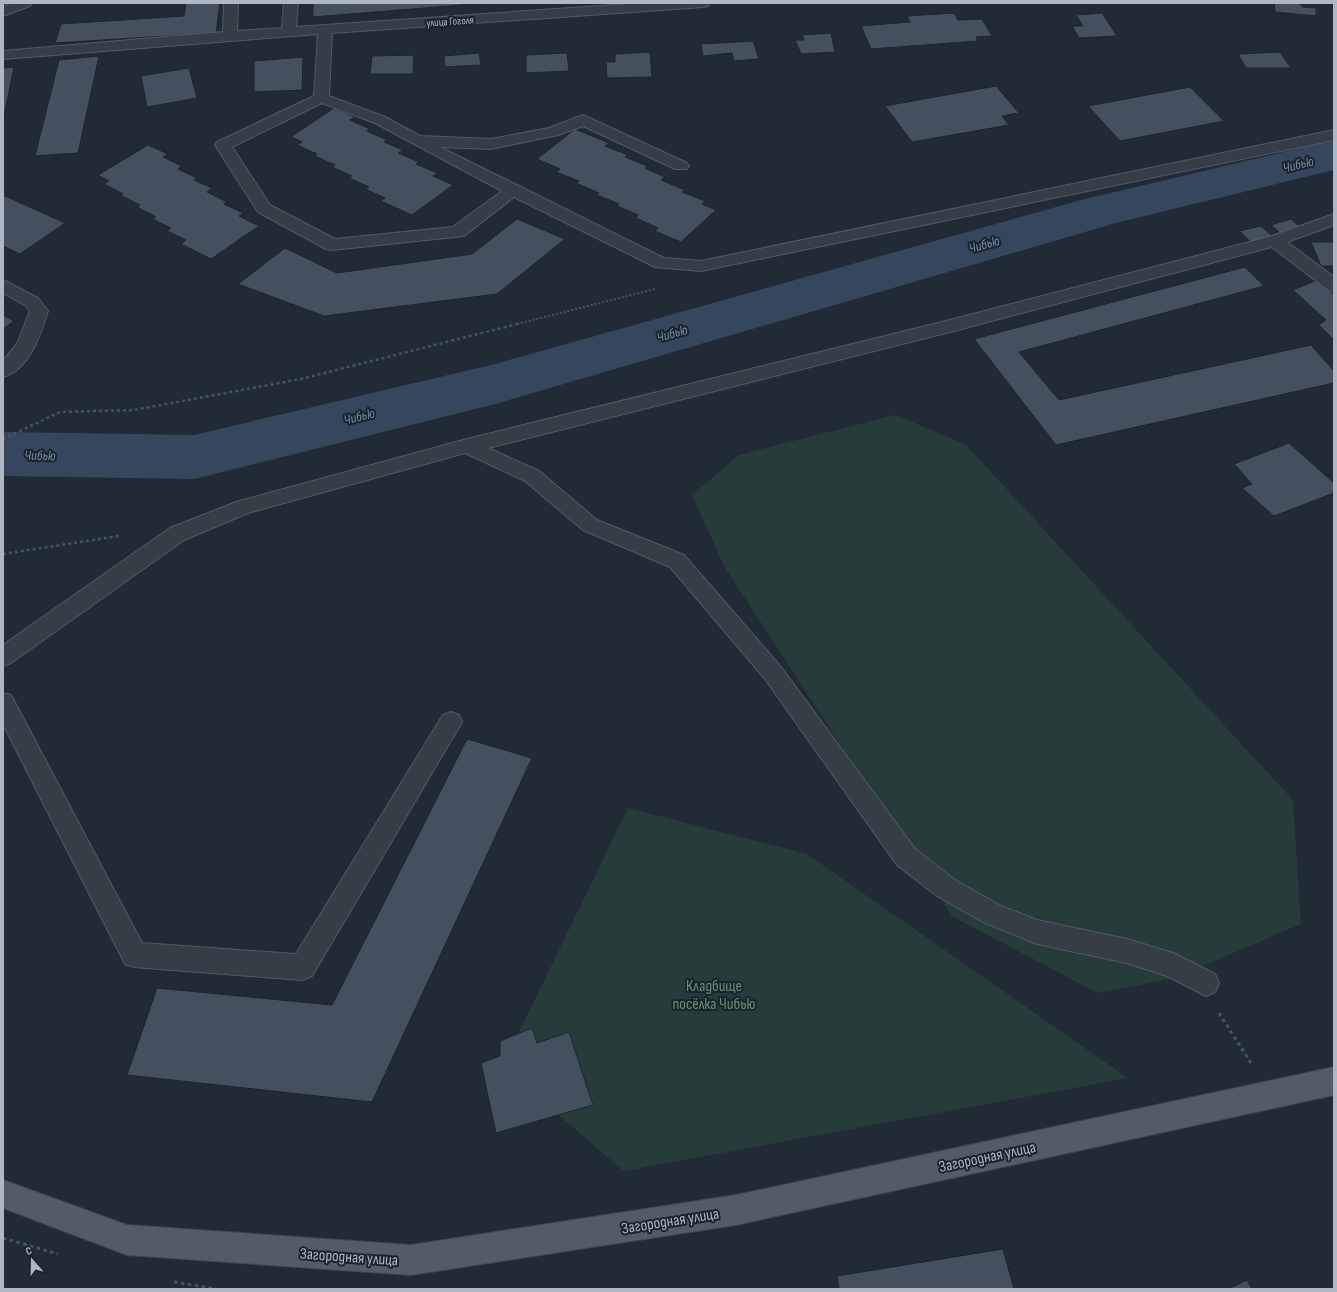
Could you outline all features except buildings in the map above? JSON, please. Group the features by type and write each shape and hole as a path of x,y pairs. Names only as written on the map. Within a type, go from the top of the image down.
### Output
{"main road":[{"name":"Загородная улица","path":"3,1194 127,1240 411,1260 736,1210 1334,1080"}],"street":[{"path":"3,12 25,3"},
{"path":"230,36 231,3"},
{"path":"290,32 291,3"},
{"name":"улица Гоголя","path":"3,55 230,36 703,3"},
{"path":"321,98 325,30"},
{"path":"513,190 458,232 332,244 264,208 223,145 321,98 380,120 417,141 513,190 661,263 701,266 1334,135"},
{"path":"417,141 491,144 553,132 583,120 681,166"},
{"path":"3,657 177,534 198,524 243,507 468,446 950,326 1275,241 1334,219"},
{"path":"1275,241 1334,286"},
{"path":"3,286 32,302 39,311 32,331 16,360 3,371"},
{"path":"468,446 532,476 590,525 677,561 773,673 906,857 946,888 992,914 1038,932 1127,951 1173,965 1206,983"},
{"path":"3,702 134,955 303,967 452,722"}],"path":[{"path":"3,554 120,536"},
{"path":"1220,1017 1272,1094"}],"green space":[{"path":"895,415 965,444 1293,800 1301,924 1175,978 1098,993 953,917 724,566 692,495 739,455"},
{"name":"Кладбище посёлка Чибью","path":"628,808 807,854 1128,1078 624,1171 502,1067"}],"waterway":[{"name":"Чибью","path":"3,454 194,457 495,384 1100,211 1334,155"}]}
